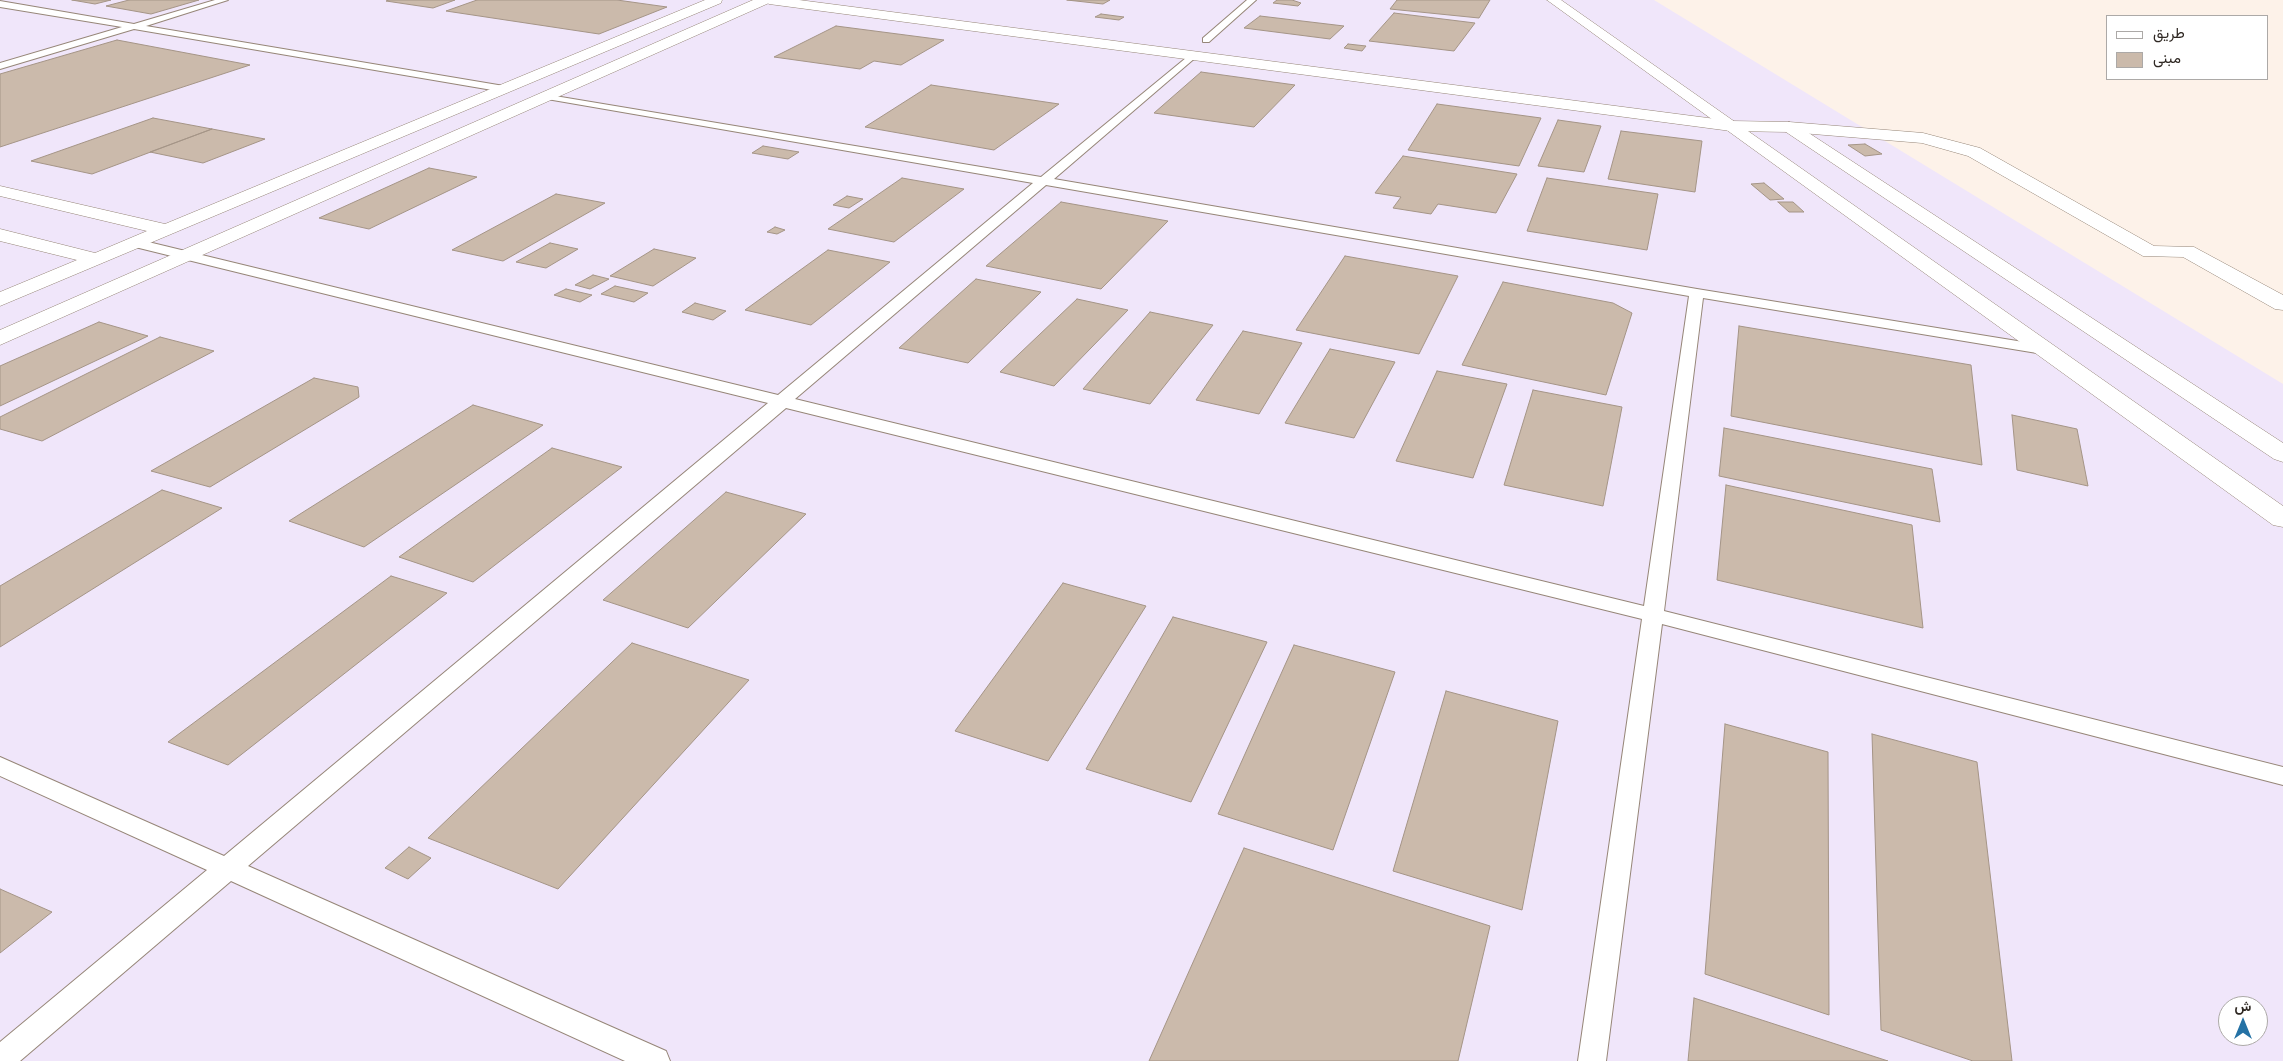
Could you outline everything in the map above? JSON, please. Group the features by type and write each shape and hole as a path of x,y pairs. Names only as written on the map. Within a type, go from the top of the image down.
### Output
{"street":[{"path":"0,300 716,0"},
{"path":"0,338 764,0"},
{"path":"769,0 1198,44 1731,126 1789,127 1914,137 1974,152 2150,252 2187,251 2283,304"},
{"path":"1553,0 2283,519"},
{"path":"1198,44 1225,42"},
{"path":"1672,101 1742,113 1789,127 2283,454"},
{"path":"0,191 166,230"},
{"path":"0,235 96,259"}],"lane":[{"path":"0,66 224,0"},
{"path":"0,1060 1044,181 1198,44 1252,0"},
{"path":"0,4 504,88"},
{"path":"548,96 1697,292 2044,349"},
{"path":"136,243 1652,615 2283,776"},
{"path":"1592,1061 1697,292"},
{"path":"0,766 656,1061"}],"shaded area":[{"path":"0,0 1654,0 2283,384 2283,1061 0,1061"}],"building":[{"path":"72,0 111,0 95,4"},
{"path":"129,0 199,0 151,14 106,6"},
{"path":"455,0 433,8 386,1"},
{"path":"477,0 617,0 667,7 599,34 446,11"},
{"path":"1067,0 1110,0 1103,4"},
{"path":"1277,0 1292,0 1301,3 1298,6 1273,3"},
{"path":"1397,0 1490,0 1479,18 1390,9"},
{"path":"1394,13 1475,23 1454,51 1369,41"},
{"path":"1101,14 1124,17 1119,20 1095,17"},
{"path":"1260,16 1344,26 1330,39 1244,28"},
{"path":"836,26 944,40 901,65 874,61 860,69 774,57"},
{"path":"117,40 250,65 0,147 0,74"},
{"path":"1348,44 1366,46 1362,51 1344,48"},
{"path":"1201,72 1295,85 1254,127 1154,113"},
{"path":"931,85 1059,104 994,150 865,127"},
{"path":"1437,104 1541,118 1519,166 1408,150"},
{"path":"153,118 212,129 92,174 31,161"},
{"path":"1558,120 1601,126 1584,172 1538,166"},
{"path":"212,129 265,139 203,163 150,152"},
{"path":"1621,131 1702,141 1695,192 1608,179"},
{"path":"1865,144 1882,154 1865,156 1848,145"},
{"path":"763,146 799,152 788,159 752,153"},
{"path":"1403,156 1517,174 1496,213 1438,204 1431,214 1393,208 1401,197 1375,193"},
{"path":"429,168 477,177 369,229 319,218"},
{"path":"902,178 964,189 894,242 828,229"},
{"path":"1547,178 1658,194 1647,250 1527,231"},
{"path":"1764,183 1784,199 1770,200 1751,184"},
{"path":"556,194 605,203 503,261 452,250"},
{"path":"847,196 863,199 849,208 833,205"},
{"path":"1061,202 1168,221 1101,289 986,266"},
{"path":"1778,202 1793,202 1804,212 1789,212"},
{"path":"775,227 785,230 777,234 767,232"},
{"path":"550,243 578,249 546,268 516,262"},
{"path":"654,249 696,258 653,286 610,276"},
{"path":"828,250 890,262 811,325 745,310"},
{"path":"1345,256 1458,276 1419,354 1296,330"},
{"path":"593,275 609,279 590,289 575,285"},
{"path":"976,279 1041,292 968,363 899,348"},
{"path":"1503,282 1613,303 1632,313 1606,395 1462,365"},
{"path":"615,286 648,293 634,302 601,294"},
{"path":"566,289 592,295 580,302 554,295"},
{"path":"1077,299 1128,310 1054,386 1000,372"},
{"path":"695,303 726,311 713,320 682,312"},
{"path":"1150,312 1213,325 1150,404 1083,389"},
{"path":"99,322 148,336 0,406 0,366"},
{"path":"1739,326 1971,365 1982,465 1731,416"},
{"path":"1243,331 1302,343 1259,414 1196,400"},
{"path":"160,337 214,351 42,441 0,429 0,417"},
{"path":"1330,349 1395,362 1354,438 1285,423"},
{"path":"1437,371 1507,384 1473,478 1396,461"},
{"path":"314,378 358,387 359,397 210,487 151,471"},
{"path":"1533,390 1622,407 1603,506 1504,485"},
{"path":"473,405 543,425 364,547 289,521"},
{"path":"2012,415 2077,429 2088,486 2017,470"},
{"path":"1724,428 1932,469 1940,522 1719,476"},
{"path":"552,448 622,467 473,582 399,557"},
{"path":"1726,485 1912,525 1923,628 1717,580"},
{"path":"162,490 222,508 0,647 0,586"},
{"path":"726,492 806,514 688,628 603,600"},
{"path":"391,576 447,593 228,765 168,742"},
{"path":"1063,583 1146,606 1048,761 955,731"},
{"path":"1173,617 1267,642 1191,802 1086,769"},
{"path":"632,643 749,680 558,889 428,838"},
{"path":"1294,645 1395,672 1333,850 1218,814"},
{"path":"1446,691 1558,721 1522,910 1393,871"},
{"path":"1725,724 1828,752 1829,1015 1705,974"},
{"path":"1872,734 1977,762 2012,1061 1973,1061 1881,1030"},
{"path":"409,847 431,858 408,879 385,868"},
{"path":"1244,848 1490,926 1458,1061 1149,1061"},
{"path":"0,889 52,912 0,953"},
{"path":"1694,998 1888,1061 1688,1061"}]}
